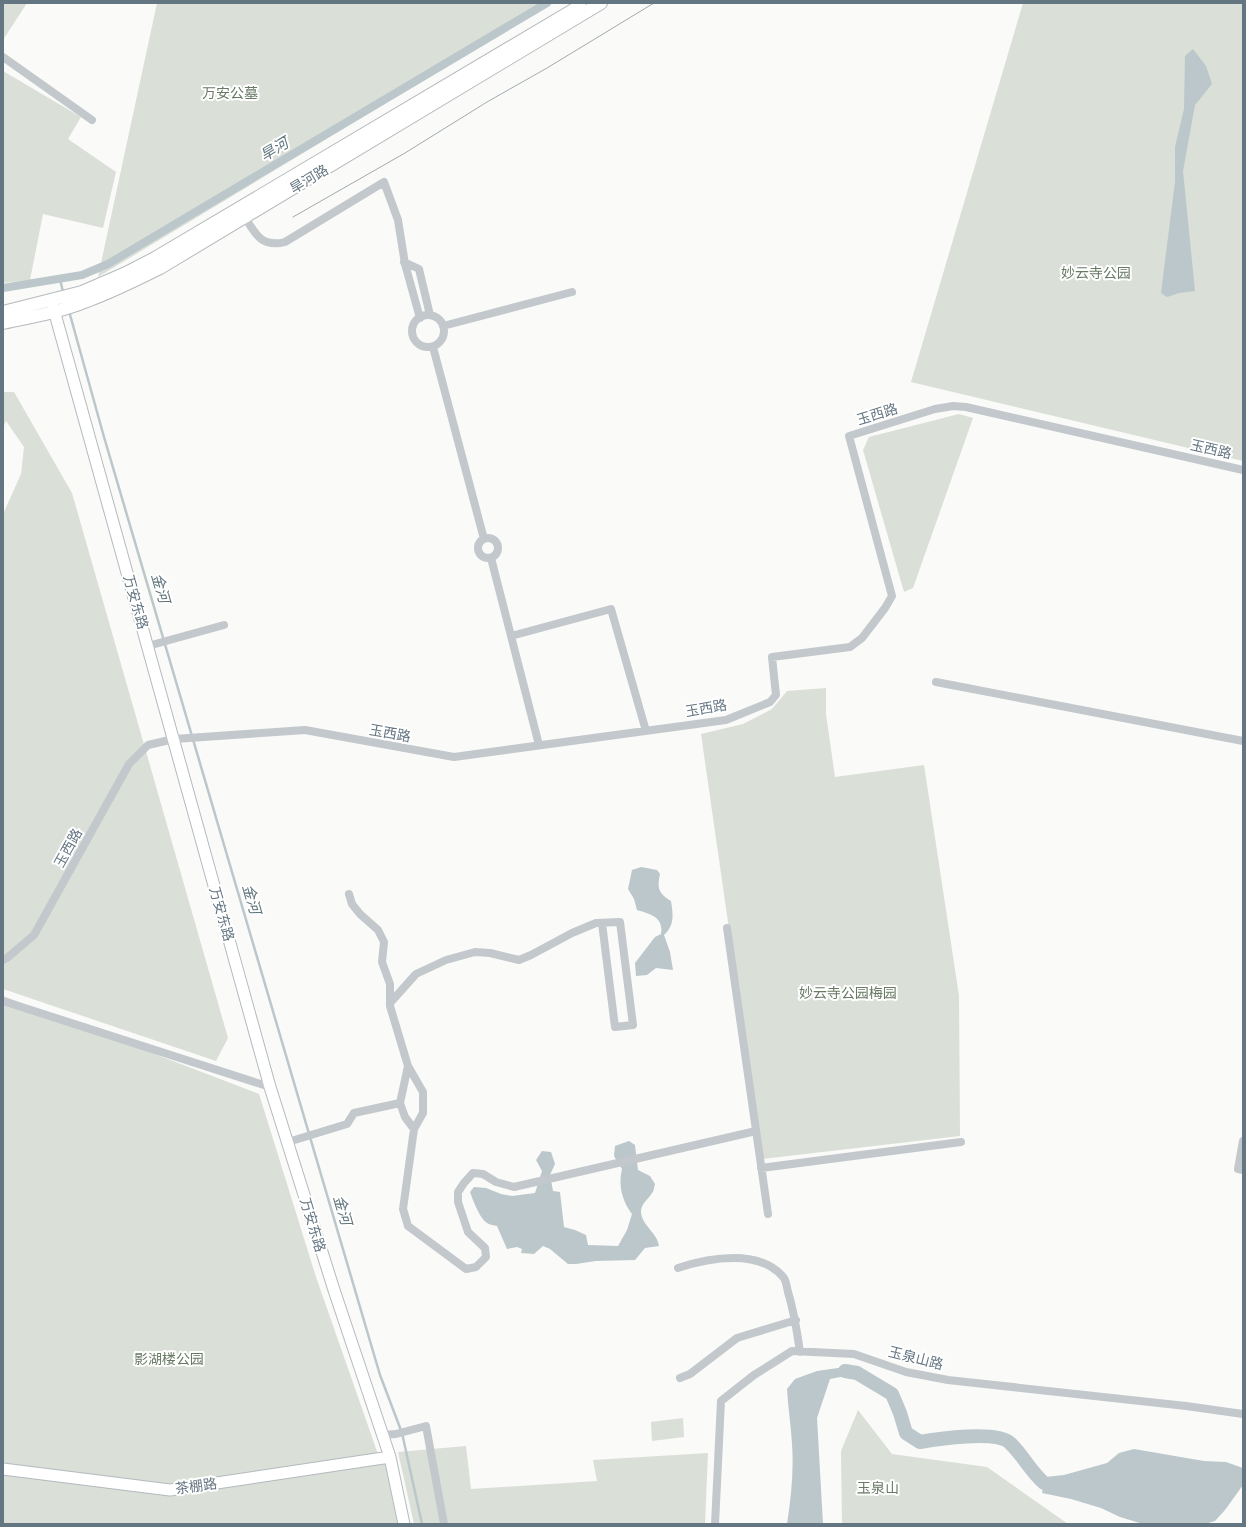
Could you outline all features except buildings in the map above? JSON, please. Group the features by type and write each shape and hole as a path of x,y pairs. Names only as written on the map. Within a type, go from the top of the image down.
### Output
{"main road":[{"name":"旱河路","path":"76,299 82,292 126,273 155,258 585,3"},
{"name":"旱河路","path":"3,323 58,304 130,283 160,268 601,3"},
{"name":"旱河路","path":"3,312 58,304"}],"street":[{"path":"3,57 92,120"},
{"path":"245,217 260,240 278,244 285,242 384,182 398,220 404,262 420,318"},
{"path":"404,262 419,269 430,315"},
{"path":"444,326 572,292"},
{"name":"万安东路","path":"58,304 148,646 179,739 270,1087 334,1290 390,1458 404,1524"},
{"path":"430,315 440,320 444,326 444,335 442,340 433,347 423,346 415,340 412,330 413,325 420,318 430,315"},
{"path":"433,347 484,539"},
{"name":"玉西路","path":"3,960 34,935 129,764 148,745 179,739 305,730 454,757 726,720 770,702 776,694 772,657 850,647 862,638 885,608 892,596 850,436 935,409 953,406 966,407 1243,470"},
{"path":"484,539 492,539 497,544 498,551 491,558 484,559 478,552 478,545 484,539"},
{"path":"491,558 539,746"},
{"path":"511,636 611,609 646,731"},
{"path":"148,646 224,625"},
{"path":"936,682 1243,741"},
{"path":"349,894 352,904 360,914 378,930 384,942 382,962 390,984 390,1003 408,1066 423,1092 423,1114 414,1129 403,1209 408,1226 466,1269 476,1266 486,1257 485,1248 468,1232 458,1202 458,1192 473,1173 483,1174 496,1182 514,1187 756,1131"},
{"path":"390,1003 416,974 446,960 475,952 490,953 519,960 596,923 620,922 633,1025 615,1027 602,923"},
{"path":"727,928 768,1214"},
{"path":"3,1001 270,1087"},
{"path":"408,1066 400,1102 405,1117 414,1129"},
{"path":"288,1142 347,1124 354,1114 400,1102"},
{"path":"1243,1141 1238,1169 1243,1170"},
{"path":"762,1168 962,1142"},
{"path":"678,1268 696,1262 719,1258 744,1258 773,1268 785,1278 796,1320 800,1352"},
{"path":"680,1378 690,1374 737,1338 796,1320"},
{"name":"玉泉山路","path":"715,1524 721,1401 754,1375 792,1351 854,1354 906,1372 948,1380 1186,1406 1243,1414"},
{"path":"382,1435 396,1434 426,1426 444,1524"},
{"name":"茶棚路","path":"3,1469 170,1490 390,1458"}],"green space":[{"path":"3,3 27,3 3,40"},
{"name":"万安公墓","path":"157,3 552,3 98,277"},
{"name":"妙云寺公园","path":"1023,3 1243,3 1243,461 911,382"},
{"path":"3,71 81,117 68,139 116,172 103,228 43,214 30,280 3,283"},
{"path":"3,392 14,392 72,493 228,1038 216,1061 3,989 3,514 21,474 24,447 6,421 3,428"},
{"path":"959,414 973,418 913,588 904,592 863,450 869,437"},
{"name":"妙云寺公园梅园","path":"826,688 826,714 835,777 924,765 959,996 960,1136 762,1159 701,734 743,724 772,709 787,691"},
{"name":"影湖楼公园","path":"3,996 259,1094 316,1277 380,1460 387,1463 401,1524 3,1524"},
{"name":"玉泉山","path":"858,1410 892,1454 987,1467 1068,1524 842,1524 841,1451"},
{"path":"683,1418 684,1437 652,1441 651,1422"},
{"path":"466,1446 471,1489 597,1481 593,1460 708,1453 705,1524 414,1524 398,1452"}],"shaded area":[{"path":"1193,49 1206,66 1212,84 1195,105 1183,171 1195,291 1179,293 1167,297 1161,293 1175,182 1175,147 1184,109 1185,56"},
{"path":"641,867 657,870 660,874 659,887 661,893 671,901 673,915 672,923 664,935 670,952 673,970 656,968 647,975 636,976 635,963 655,937 661,934 661,928 658,920 647,913 637,910 634,899 628,889 632,870"},
{"path":"629,1141 635,1145 638,1170 650,1176 655,1184 653,1191 643,1204 641,1212 644,1221 658,1241 659,1246 645,1248 635,1260 596,1261 568,1264 550,1249 543,1246 534,1254 521,1253 522,1249 517,1247 507,1249 497,1226 484,1221 470,1192 474,1187 486,1188 501,1194 512,1196 535,1193 542,1171 536,1160 542,1151 551,1152 555,1164 550,1175 553,1191 560,1192 564,1227 586,1235 588,1245 618,1246 627,1230 632,1214 623,1198 620,1181 622,1169 614,1156 615,1146"},
{"path":"845,1368 845,1376 830,1379 817,1418 823,1524 787,1524 791,1494 793,1454 787,1389 795,1379 817,1371"},
{"path":"1134,1449 1204,1461 1226,1462 1243,1468 1243,1485 1215,1521 1205,1524 1143,1524 1120,1517 1101,1508 1071,1499 1042,1493 1045,1477 1064,1475 1107,1463 1119,1453"}],"waterway":[{"name":"旱河","path":"3,288 82,275 108,264 547,3"},
{"name":"金河","path":"60,279 63,292"},
{"name":"金河","path":"69,311 104,437 380,1375 402,1433 422,1524"},
{"path":"845,1371 857,1373 892,1394 906,1433 920,1442 966,1436 1003,1439 1015,1448 1044,1483"}],"tram line":[{"path":"293,217 405,153 487,102 547,68 654,3"}]}
